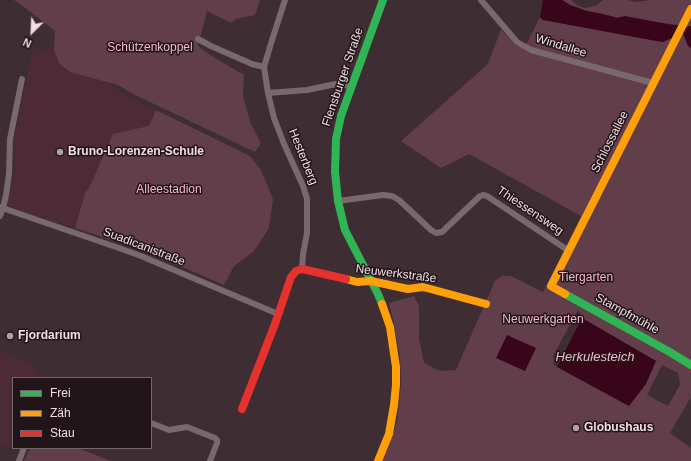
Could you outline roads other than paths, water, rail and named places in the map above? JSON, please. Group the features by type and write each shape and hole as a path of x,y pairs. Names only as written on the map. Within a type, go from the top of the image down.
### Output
{"street":[{"name":"Hesterberg","path":"285,0 264,67 274,118 303,186 307,200 307,233 302,269"},
{"name":"Flensburger Straße","path":"378,461 391,427 396,385 396,367 390,327 378,294 345,230 338,201 335,172 336,139 341,116 383,0"},
{"name":"Windallee","path":"481,0 517,42 531,50 652,83"},
{"name":"Schlossallee","path":"551,286 644,103 652,83 691,10"},
{"path":"198,40 252,64 264,67"},
{"path":"0,216 6,195 9,174 10,139 22,79"},
{"path":"268,93 306,90 336,84 352,87"},
{"name":"Thiessensweg","path":"338,201 383,195 392,196 399,200 436,233 442,232 480,196 483,195 487,196 569,251"},
{"name":"Suadicanistraße","path":"2,207 141,256 278,314"},
{"path":"242,409 292,277 296,270 302,269"},
{"name":"Neuwerkstraße","path":"302,269 357,282 371,281 408,289 424,287 486,304"},
{"name":"Stampfmühle","path":"551,286 691,365"},
{"path":"152,423 169,430 187,427 215,438 217,443 210,461"},
{"path":"19,461 24,449"}],"water":[{"path":"543,0 562,0 570,5 587,11 617,18 625,16 667,24 687,27 691,26 691,48 688,46 683,33 679,30 672,38 663,42 543,20 540,17"},
{"name":"Herkulesteich","path":"582,318 656,361 646,384 629,406 557,367"},
{"path":"507,335 536,348 525,371 496,358"}],"place":[{"name":"Bruno-Lorenzen-Schule","path":"60,152"},
{"name":"Fjordarium","path":"10,336"},
{"name":"Globushaus","path":"576,428"}],"park label":[{"name":"Schützenkoppel","path":"150,48"},
{"name":"Alleestadion","path":"169,190"},
{"name":"Tiergarten","path":"586,278"},
{"name":"Neuwerkgarten","path":"543,320"}]}
